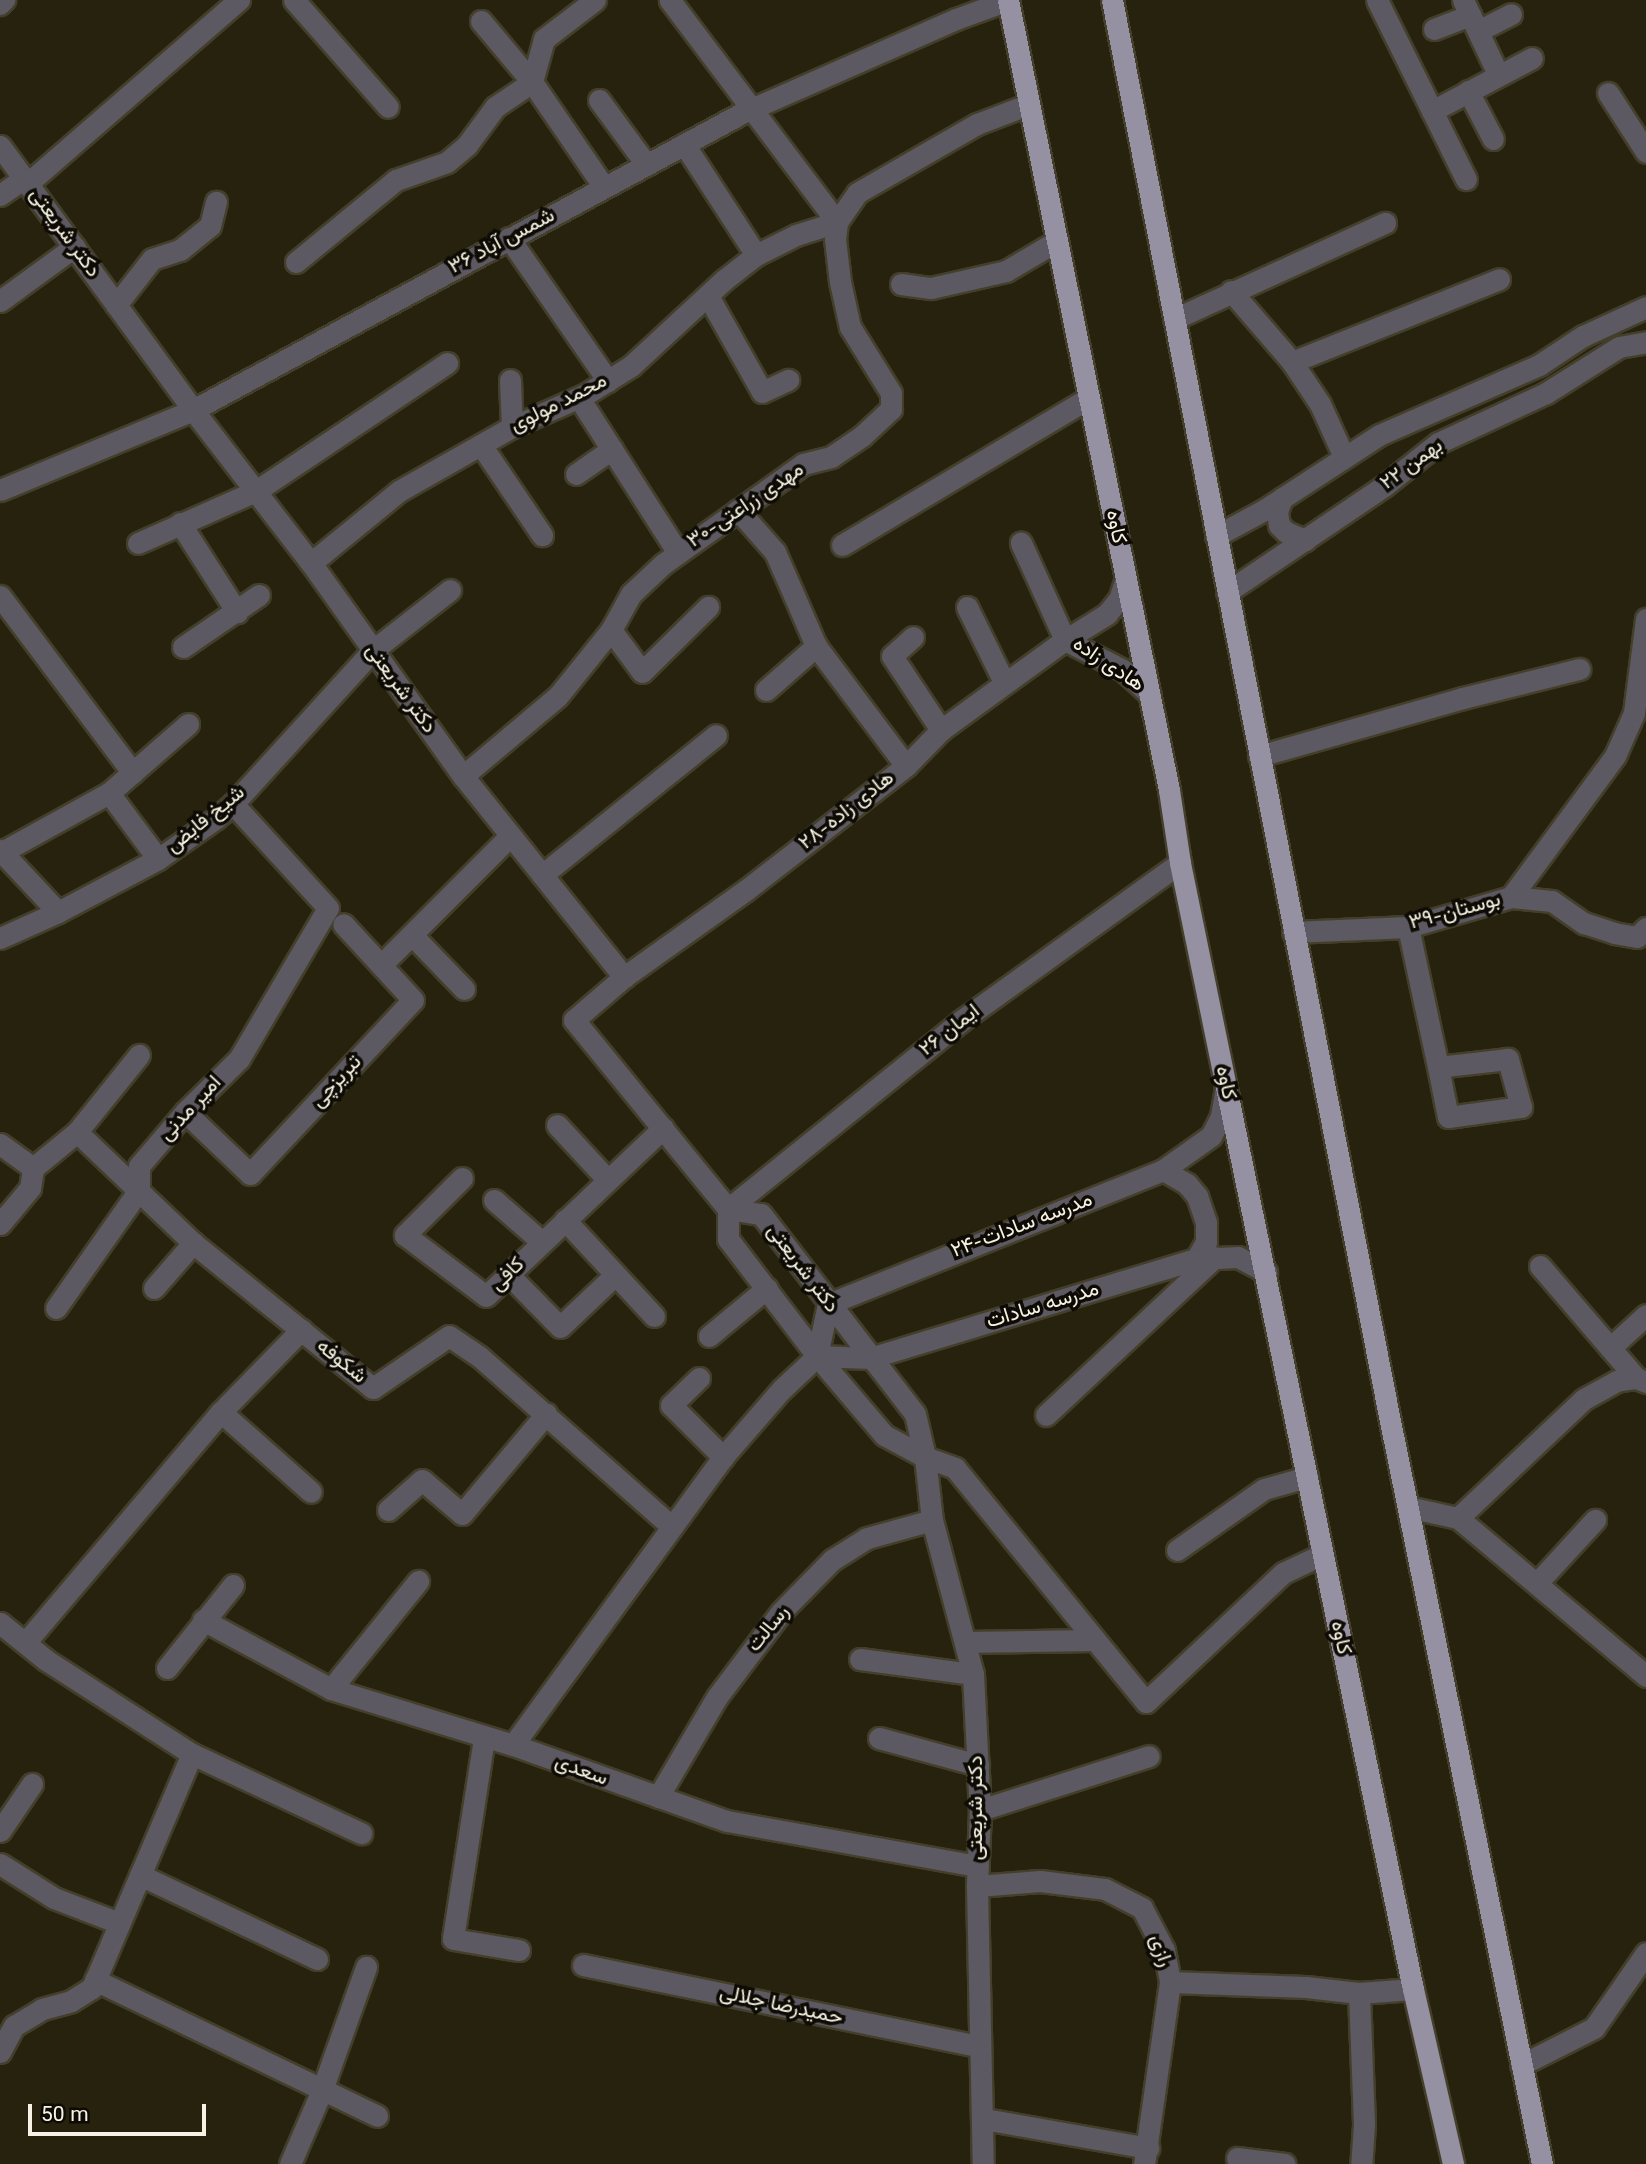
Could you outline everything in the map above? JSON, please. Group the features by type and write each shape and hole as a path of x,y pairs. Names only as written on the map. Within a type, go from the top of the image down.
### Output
{"main road":[{"name":"کاوه","path":"1008,0 1150,694 1180,863 1226,1087 1413,1989 1453,2164"},
{"path":"1112,0 1293,932 1542,2164"}],"street":[{"path":"0,4 4,0"},
{"path":"0,195 25,181 239,0"},
{"path":"294,0 388,107"},
{"path":"296,262 396,180 447,162 467,145 495,107 531,82 544,39 595,0"},
{"path":"670,0 751,111 838,222 857,193 977,124 1029,104"},
{"name":"شمس آباد ۳۶","path":"4,481 193,410 684,144 956,19 1008,0"},
{"path":"1377,0 1466,180"},
{"path":"1471,15 1498,74"},
{"path":"1434,29 1471,15 1511,15"},
{"path":"481,21 531,82 604,187"},
{"path":"1432,111 1532,58"},
{"path":"1468,91 1493,139"},
{"path":"1608,93 1646,152"},
{"path":"598,100 646,164"},
{"path":"684,144 756,255"},
{"name":"دکتر شریعتی","path":"0,146 193,410 310,563 509,838 624,977"},
{"path":"116,305 152,259 180,250 210,226 216,202"},
{"name":"محمد مولوی","path":"310,563 399,491 512,427 579,398 631,366 756,255 796,235 838,222"},
{"name":"۳۰-مهدی زراعتی","path":"463,776 558,696 611,630 631,594 678,553 803,464 831,457 862,436 891,409 891,393 850,327 840,282 835,239 838,222"},
{"path":"1174,319 1385,223"},
{"path":"509,238 608,381"},
{"path":"901,284 931,288 1006,271 1057,241"},
{"path":"0,301 74,247"},
{"path":"1292,362 1499,279"},
{"path":"1231,291 1292,362 1320,404 1344,457"},
{"path":"708,296 762,392 788,380"},
{"name":"۲۲ بهمن","path":"1216,536 1282,498 1379,435 1539,365 1583,337 1646,307"},
{"name":"۲۲ بهمن","path":"1227,592 1384,486 1438,443 1546,393 1619,347 1646,342"},
{"path":"138,543 256,491 447,363"},
{"path":"510,380 512,427"},
{"path":"579,398 678,553"},
{"path":"842,545 1089,398"},
{"path":"481,445 542,535"},
{"path":"576,474 612,449"},
{"path":"1282,498 1277,512 1279,525 1286,532 1305,540"},
{"path":"738,510 775,552 816,646 906,766"},
{"path":"180,523 237,612"},
{"path":"1021,543 1065,640"},
{"name":"هادی زاده","path":"1065,640 1107,614 1119,599 1126,578"},
{"name":"شیخ فایض","path":"0,938 58,912 158,859 233,804 372,651 450,590"},
{"path":"183,647 259,595"},
{"path":"0,596 133,773"},
{"path":"611,630 642,671 708,607"},
{"path":"967,607 1004,682"},
{"path":"1511,897 1615,755 1634,713 1646,619"},
{"path":"913,637 892,656 941,730"},
{"name":"هادی زاده","path":"1065,640 1123,670 1150,694"},
{"name":"۲۸-هادی زاده","path":"624,977 746,890 906,766 941,730 1065,640"},
{"path":"766,690 816,646"},
{"path":"1259,756 1463,698 1579,669"},
{"path":"58,912 1,851 109,793 188,724"},
{"path":"542,875 716,735"},
{"path":"109,793 158,859"},
{"name":"امیر مدنی","path":"56,1308 139,1190 139,1166 185,1112 239,1059 328,908 233,804"},
{"path":"381,965 509,838"},
{"name":"۲۶ ایمان","path":"728,1209 962,1020 1180,863"},
{"name":"۳۹-بوستان","path":"1293,932 1408,927 1511,897 1552,901 1584,923 1643,937"},
{"name":"تبریزچی","path":"185,1112 250,1174 413,1000 343,924"},
{"path":"1408,927 1448,1117 1521,1107 1508,1059 1438,1067"},
{"path":"412,935 464,989"},
{"path":"624,977 574,1020 728,1209"},
{"path":"0,1224 30,1188 33,1168 76,1132 139,1055"},
{"name":"۲۴-مدرسه سادات","path":"828,1304 1163,1170 1211,1136 1221,1116 1226,1087"},
{"path":"557,1125 607,1179"},
{"name":"کافی","path":"462,1178 405,1235 486,1296 663,1128"},
{"path":"76,1132 193,1242 301,1330"},
{"path":"0,1144 33,1168"},
{"path":"1046,1415 1206,1258 1206,1222 1197,1196 1186,1184 1163,1170"},
{"path":"494,1200 541,1242"},
{"name":"دکتر شریعتی","path":"925,1457 884,1435 817,1356 728,1239 728,1209 761,1214 915,1414 925,1457 932,1520 973,1674 980,1810 977,1876 978,2046 984,2119 983,2164"},
{"path":"565,1220 654,1317"},
{"path":"154,1288 193,1242"},
{"name":"مدرسه سادات","path":"817,1356 870,1358 1206,1258 1238,1257 1266,1272"},
{"path":"1540,1266 1641,1380"},
{"path":"508,1274 559,1327 615,1275"},
{"path":"709,1336 767,1288"},
{"path":"513,1745 723,1457 782,1389 817,1356 828,1304"},
{"path":"1610,1348 1646,1315"},
{"name":"شکوفه","path":"25,1643 221,1412 301,1330 373,1388 449,1335 480,1357 672,1527"},
{"path":"699,1378 671,1405 723,1457"},
{"path":"1458,1518 1584,1399 1616,1381 1641,1380"},
{"path":"221,1412 311,1492"},
{"path":"388,1510 422,1480 462,1514 546,1414"},
{"path":"925,1457 955,1468 1146,1702 1283,1573 1323,1554"},
{"path":"1177,1550 1264,1489 1307,1477"},
{"path":"1408,1507 1458,1518 1646,1676"},
{"name":"رسالت","path":"658,1797 717,1697 781,1612 832,1560 867,1538 932,1520"},
{"path":"1537,1583 1595,1520"},
{"path":"331,1689 418,1581"},
{"path":"167,1668 233,1585"},
{"name":"سعدی","path":"203,1620 331,1689 513,1745 727,1821 977,1876"},
{"path":"0,1623 47,1660 192,1754 361,1833"},
{"path":"965,1642 1095,1640"},
{"path":"860,1659 973,1674"},
{"path":"484,1738 453,1939 519,1950"},
{"path":"879,1738 978,1765"},
{"path":"0,2052 14,2026 42,2008 71,2001 92,1988 192,1754"},
{"path":"980,1810 1149,1756"},
{"path":"0,1831 32,1784"},
{"path":"0,1864 54,1898 120,1923"},
{"path":"140,1875 317,1959"},
{"name":"رازی","path":"977,1876 1105,1889 1142,1908 1164,1950 1170,1982 1146,2156"},
{"path":"1521,2065 1594,2028 1646,1953"},
{"name":"حمیدرضا جلالی","path":"583,1965 978,2046"},
{"path":"290,2164 322,2090 366,1967"},
{"path":"95,1980 377,2116"},
{"path":"1170,1982 1306,1987 1359,1993 1413,1989"},
{"path":"1359,1993 1364,2125 1361,2164"},
{"path":"984,2119 1146,2156"},
{"path":"1237,2158 1286,2164"}]}
